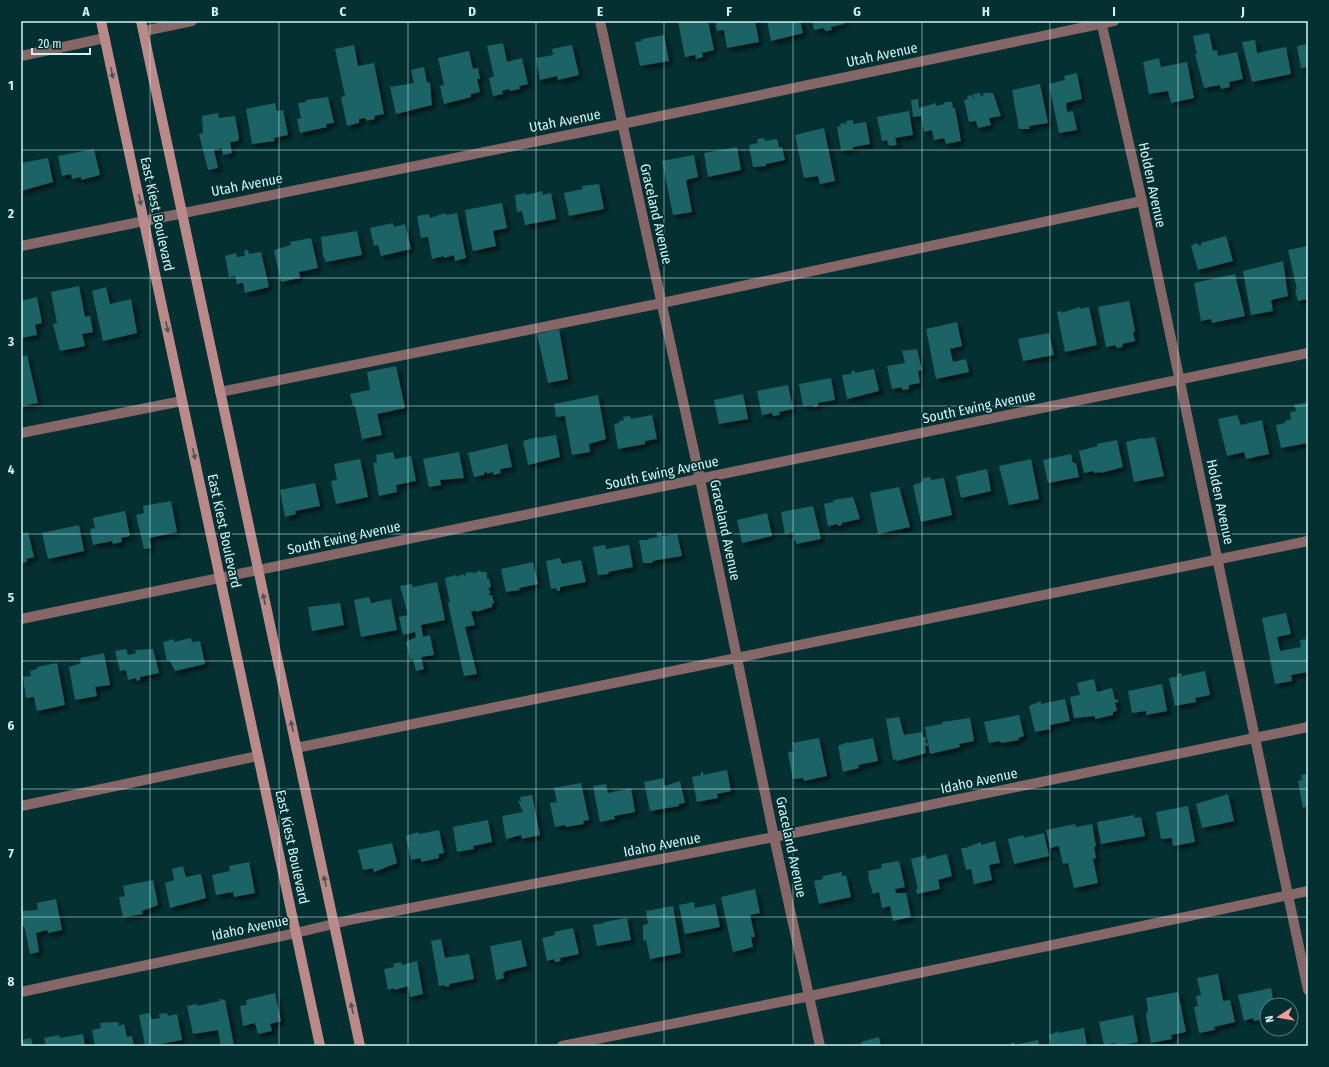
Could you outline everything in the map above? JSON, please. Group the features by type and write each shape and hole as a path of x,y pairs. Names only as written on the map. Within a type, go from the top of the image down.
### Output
{"main road":[{"name":"East Kiest Boulevard","path":"101,21 320,1046"},
{"name":"East Kiest Boulevard","path":"141,21 360,1046"}],"street":[{"path":"144,31 192,21"},
{"name":"Graceland Avenue","path":"600,21 700,479 774,837 820,1046"},
{"name":"Utah Avenue","path":"21,246 182,212 622,124 1102,22 1114,21"},
{"name":"Holden Avenue","path":"1102,22 1142,201 1308,990"},
{"path":"21,56 105,38"},
{"path":"220,392 662,303 1142,201"},
{"name":"South Ewing Avenue","path":"21,619 1308,353"},
{"path":"21,433 182,401"},
{"path":"296,748 1308,541"},
{"name":"Idaho Avenue","path":"21,992 334,924 774,837 1308,727"},
{"path":"21,806 258,756"},
{"path":"562,1046 810,996 1308,891"}],"building":[{"path":"678,21 708,21 714,50 702,53 703,57 696,59 695,55 685,57"},
{"path":"715,21 755,21 759,42 727,48 724,30 717,31"},
{"path":"767,21 800,21 803,33 771,41"},
{"path":"812,21 844,21 844,24 831,27 832,30 825,31 824,28 814,30"},
{"path":"1209,33 1213,51 1217,50 1218,56 1237,52 1243,79 1229,82 1230,87 1221,89 1220,85 1204,88 1195,54 1197,54 1193,36"},
{"path":"664,35 669,61 640,66 635,42 642,41 642,39"},
{"path":"1308,39 1308,67 1301,68 1297,46 1307,44 1306,40"},
{"path":"1255,40 1257,53 1286,47 1291,74 1252,82 1242,42"},
{"path":"503,43 507,62 522,58 528,84 519,86 520,89 510,91 509,89 502,91 503,94 493,96 489,78 494,76 487,46"},
{"path":"354,45 358,66 374,63 384,114 374,116 375,119 366,121 366,118 359,119 359,123 347,126 341,97 345,96 335,49"},
{"path":"572,45 579,75 558,80 557,76 540,80 536,58 553,55 552,49"},
{"path":"469,51 473,69 478,68 480,79 477,79 480,92 471,94 471,97 444,104 440,86 444,85 438,58"},
{"path":"1159,58 1161,67 1187,62 1194,98 1171,103 1168,91 1149,94 1143,62"},
{"path":"424,67 427,83 430,82 432,105 396,114 390,87 414,83 411,70"},
{"path":"1077,73 1082,99 1066,103 1067,112 1073,111 1077,130 1059,133 1049,84 1065,80 1064,76"},
{"path":"1040,84 1048,123 1029,126 1030,129 1019,129 1012,90"},
{"path":"980,93 981,96 984,95 983,93 993,93 1001,116 989,118 991,125 978,128 976,121 969,122 964,100 968,99 967,96 972,95 974,98 973,94"},
{"path":"328,97 334,123 326,124 327,127 300,133 297,119 301,118 298,103 306,102 306,100"},
{"path":"918,99 919,108 936,103 936,106 945,104 944,102 952,102 953,108 955,108 961,141 946,144 944,138 934,140 932,130 924,132 921,116 913,117 911,100"},
{"path":"275,103 277,111 283,110 288,135 274,138 275,141 252,144 246,109"},
{"path":"909,111 913,135 895,138 897,145 889,146 887,140 882,141 877,117"},
{"path":"218,113 219,118 235,116 239,138 238,141 230,142 232,153 223,155 222,148 214,150 218,168 208,170 199,134 203,133 202,116"},
{"path":"853,120 853,124 866,122 870,144 853,147 853,149 841,150 837,127 841,126 840,124 845,123 847,125 846,121"},
{"path":"824,128 835,181 820,184 818,176 804,178 795,135"},
{"path":"764,138 765,141 777,139 779,147 782,147 785,160 766,164 766,166 753,167 749,145 758,143 757,139"},
{"path":"737,147 741,170 708,177 704,153"},
{"path":"94,149 100,175 81,180 81,177 72,179 71,174 62,176 58,156"},
{"path":"694,155 698,177 686,180 692,212 673,215 662,161"},
{"path":"48,158 53,182 21,191 21,163"},
{"path":"599,184 604,209 569,216 564,193 583,189 582,186"},
{"path":"542,191 543,195 551,193 556,219 525,225 522,211 517,212 515,195 526,193 526,195"},
{"path":"502,203 507,228 493,231 496,246 473,251 465,210"},
{"path":"445,213 446,215 457,213 466,258 455,261 454,255 432,259 428,237 421,238 417,216 429,214 430,218"},
{"path":"393,223 394,227 405,224 411,249 381,256 378,245 374,246 370,228"},
{"path":"357,231 362,255 326,262 323,256 321,237"},
{"path":"1226,236 1233,261 1198,270 1191,246 1197,243 1201,246 1201,243"},
{"path":"311,238 318,268 299,272 300,278 281,282 274,250 291,245 290,242"},
{"path":"1308,246 1308,299 1298,301 1295,290 1297,289 1288,250"},
{"path":"248,250 249,254 261,252 269,287 245,293 243,283 237,284 235,276 229,277 225,256 236,253 237,257 245,256 244,251"},
{"path":"1283,261 1288,296 1271,300 1273,311 1251,315 1243,271"},
{"path":"1235,274 1245,316 1212,323 1211,319 1201,321 1194,283"},
{"path":"79,286 85,317 90,316 93,332 82,334 85,346 60,351 53,324 57,323 51,292"},
{"path":"106,287 110,304 131,299 137,333 103,341 92,291"},
{"path":"37,297 42,323 35,325 37,335 21,338 21,301"},
{"path":"1129,301 1135,331 1133,332 1135,341 1122,344 1123,347 1116,348 1116,345 1106,347 1098,307"},
{"path":"1080,307 1080,309 1089,307 1097,345 1065,352 1057,312 1061,311 1061,313"},
{"path":"957,322 962,346 950,349 953,362 966,359 969,372 936,379 926,329"},
{"path":"559,329 568,379 548,383 537,334"},
{"path":"1049,333 1054,355 1023,361 1018,339"},
{"path":"917,349 922,370 918,371 920,383 909,385 909,389 902,390 902,387 892,389 887,366 905,363 902,351"},
{"path":"27,355 38,403 21,406 21,357"},
{"path":"396,366 405,408 377,414 382,435 362,439 355,406 353,406 350,394 370,390 367,372"},
{"path":"874,369 879,391 847,399 842,375 852,374 851,371 855,371 855,373"},
{"path":"831,378 835,400 818,403 818,406 813,407 813,405 803,406 799,384"},
{"path":"788,385 793,409 779,412 780,415 773,416 772,413 762,415 757,391"},
{"path":"743,394 748,419 719,424 714,400"},
{"path":"598,395 606,439 589,444 590,452 572,455 565,416 556,417 554,404"},
{"path":"1308,402 1308,443 1281,448 1276,425 1285,423 1285,421 1291,419 1290,412 1296,411 1294,405"},
{"path":"652,415 657,439 645,441 645,444 618,449 614,424 624,420 623,417 630,416 631,419"},
{"path":"1237,415 1241,425 1262,420 1269,454 1246,459 1244,452 1227,456 1218,419"},
{"path":"556,435 560,457 528,465 523,441 537,437"},
{"path":"1155,437 1164,476 1134,482 1126,442 1142,438"},
{"path":"1117,440 1123,467 1101,473 1094,473 1094,471 1084,473 1079,451 1098,446 1097,444"},
{"path":"507,444 512,467 500,469 501,473 493,475 493,472 487,474 487,472 484,473 484,475 474,477 468,453"},
{"path":"393,452 395,459 411,456 416,481 396,485 397,492 379,496 373,463 377,463 376,455"},
{"path":"459,452 464,478 440,480 441,485 429,487 423,459"},
{"path":"1071,454 1073,463 1076,463 1079,477 1048,483 1043,460"},
{"path":"360,459 368,497 336,504 331,481 337,480 334,464"},
{"path":"1031,459 1039,499 1009,505 999,466"},
{"path":"987,469 991,491 961,498 956,476"},
{"path":"930,477 931,480 944,478 952,515 921,522 913,485 922,482 923,478"},
{"path":"315,483 320,506 295,511 296,514 285,517 280,490"},
{"path":"899,487 910,527 878,534 870,493"},
{"path":"853,497 860,519 841,523 842,525 838,526 838,524 828,526 824,504 834,502 833,500"},
{"path":"171,501 177,532 149,538 151,548 144,549 136,515 144,513 143,506"},
{"path":"813,506 821,539 796,544 796,540 794,541 794,532 785,534 781,512"},
{"path":"125,511 130,536 121,538 122,542 113,544 112,541 93,545 90,529 95,528 93,518"},
{"path":"767,513 772,536 742,543 737,520"},
{"path":"79,525 84,551 48,559 42,533"},
{"path":"28,532 34,557 26,559 27,562 21,563 21,534"},
{"path":"661,532 662,536 677,534 682,556 652,561 653,563 643,563 639,540 648,540 658,537 656,533"},
{"path":"605,545 606,549 629,545 633,567 608,572 609,574 598,575 593,547"},
{"path":"560,558 562,564 581,560 586,582 560,587 560,591 557,591 556,588 551,589 546,561"},
{"path":"533,562 538,584 519,588 520,590 506,592 501,569"},
{"path":"480,570 481,572 487,572 487,579 489,578 491,587 488,588 491,593 489,593 490,596 492,595 494,603 492,604 492,607 471,612 475,625 465,627 477,674 464,676 448,603 450,603 445,578 456,575 457,577 463,574 464,576 466,575 465,573 473,572 473,574"},
{"path":"437,582 445,620 421,625 423,637 430,635 434,655 421,657 424,669 416,671 413,659 410,660 406,642 416,637 415,632 403,635 399,617 408,615 400,586 412,584 413,587"},
{"path":"369,597 371,603 391,599 397,630 361,637 354,600"},
{"path":"340,603 344,625 312,631 308,607"},
{"path":"1286,613 1291,634 1277,637 1280,651 1301,647 1300,640 1308,639 1308,672 1291,675 1292,681 1275,684 1262,618"},
{"path":"191,638 192,642 200,641 205,664 175,671 170,661 167,661 163,642 174,639 174,642"},
{"path":"126,649 128,655 136,653 135,650 153,649 159,673 140,677 140,680 137,681 136,678 128,680 126,670 120,671 115,651"},
{"path":"104,653 110,685 95,687 97,696 75,700 69,667 81,663 80,658"},
{"path":"57,663 65,705 37,711 34,697 26,698 23,677 31,676 30,671 37,669 37,667"},
{"path":"1205,671 1210,695 1195,698 1196,702 1175,706 1169,678 1177,677 1177,674 1181,673 1182,676"},
{"path":"1094,679 1097,692 1112,688 1115,700 1118,699 1118,702 1115,703 1117,711 1113,712 1113,715 1095,719 1095,716 1074,718 1070,697 1080,695 1077,683"},
{"path":"1162,684 1167,711 1146,715 1146,711 1132,713 1128,691"},
{"path":"1065,699 1070,721 1050,725 1050,729 1035,732 1029,706 1041,701 1041,704"},
{"path":"1019,715 1024,736 1018,738 1019,740 989,743 984,722"},
{"path":"899,717 904,735 922,732 923,737 926,737 925,743 927,742 928,746 925,746 926,753 897,761 896,759 893,760 886,719"},
{"path":"970,718 974,741 959,744 960,747 930,754 925,727 942,724 942,722"},
{"path":"819,738 827,776 804,781 803,778 793,779 788,754 789,752 794,751 792,743"},
{"path":"873,738 878,761 858,765 859,768 843,772 838,746 848,742"},
{"path":"727,770 731,791 717,794 718,798 697,802 692,777 701,775 701,772 703,772 703,775"},
{"path":"1308,774 1308,806 1303,808 1298,781 1302,780 1301,775"},
{"path":"663,778 665,786 680,781 685,803 679,804 679,806 650,811 644,782"},
{"path":"581,783 589,820 583,821 584,824 555,827 550,803 557,802 554,788"},
{"path":"606,784 608,793 631,788 635,812 614,816 615,819 600,822 593,786"},
{"path":"1228,794 1234,821 1202,828 1196,804"},
{"path":"532,795 540,835 522,839 521,835 506,839 502,816 523,812 518,801 521,801 520,797"},
{"path":"1188,806 1195,842 1173,846 1172,838 1161,839 1156,812"},
{"path":"1134,815 1135,818 1141,817 1145,836 1101,844 1097,822"},
{"path":"488,820 492,842 473,846 474,849 457,852 453,827"},
{"path":"1075,824 1076,827 1092,824 1096,846 1094,847 1096,858 1093,859 1098,883 1074,888 1068,863 1063,864 1059,846 1050,848 1046,830"},
{"path":"439,830 444,853 439,854 439,858 421,862 421,858 411,860 406,836 418,832 419,834"},
{"path":"1044,833 1049,856 1014,864 1008,839 1023,835 1024,838"},
{"path":"995,841 1000,863 989,865 992,880 974,884 971,869 966,870 961,848 981,842 981,845"},
{"path":"392,843 397,863 374,872 373,868 363,870 358,850"},
{"path":"947,854 952,876 938,880 940,889 917,894 916,889 918,889 911,859 926,855 927,859"},
{"path":"899,861 905,887 895,889 896,893 906,893 911,917 893,921 890,906 882,908 879,892 873,894 868,877 868,871 882,868 881,864"},
{"path":"249,862 255,893 234,897 233,892 216,895 212,875 230,871 229,866"},
{"path":"183,866 186,877 201,874 206,898 170,908 165,883 174,880 172,869"},
{"path":"842,872 842,876 846,875 851,897 819,904 814,881 823,879 823,876"},
{"path":"153,880 158,905 142,911 143,914 123,917 119,897 125,896 123,886"},
{"path":"755,889 760,913 750,915 755,937 751,937 753,947 733,952 721,897"},
{"path":"56,899 62,930 48,933 47,930 36,933 39,952 30,954 24,926 21,927 21,911 38,910 37,903"},
{"path":"694,902 695,908 715,904 720,927 685,934 679,905"},
{"path":"673,906 681,953 650,959 646,940 643,941 643,925 648,924 646,911"},
{"path":"627,918 631,940 597,946 593,925"},
{"path":"573,928 579,954 560,958 561,961 555,962 554,959 547,961 542,938 555,935 554,932"},
{"path":"441,939 445,958 469,954 474,979 449,984 450,986 445,987 445,985 439,986 431,941"},
{"path":"521,940 527,966 506,971 503,973 504,978 496,980 490,946"},
{"path":"417,961 423,994 410,997 408,986 395,990 394,988 388,990 384,969 394,967 393,964 401,962 402,965"},
{"path":"1218,974 1223,1001 1230,1000 1235,1022 1214,1027 1215,1030 1199,1033 1194,1007 1198,1006 1196,996 1201,995 1197,978"},
{"path":"1271,988 1273,997 1259,997 1259,1020 1254,1021 1253,1018 1244,1021 1238,995"},
{"path":"1178,992 1186,1032 1171,1035 1172,1039 1151,1043 1146,1016 1148,1009 1146,998"},
{"path":"275,993 281,1021 270,1024 272,1031 258,1034 255,1023 243,1026 240,1006 247,1005 246,1000"},
{"path":"219,999 225,1000 234,1046 221,1046 218,1030 193,1034 187,1006 197,1004 197,1006 220,1001"},
{"path":"149,1013 152,1019 160,1018 159,1014 167,1013 168,1016 177,1014 182,1040 156,1045 145,1045 139,1015"},
{"path":"1133,1015 1138,1042 1120,1046 1116,1046 1115,1043 1104,1045 1099,1022"},
{"path":"118,1022 119,1026 124,1024 127,1037 132,1036 134,1046 95,1046 92,1030 101,1028 100,1023"},
{"path":"1084,1028 1087,1046 1052,1046 1049,1035 1059,1031 1059,1033"},
{"path":"83,1034 85,1046 46,1046 44,1038 59,1035 60,1038"},
{"path":"879,1037 881,1046 862,1046 861,1042"},
{"path":"31,1038 33,1046 21,1046 21,1040"},
{"path":"1038,1040 1039,1046 1012,1046 1011,1043 1014,1042 1015,1045"}]}
